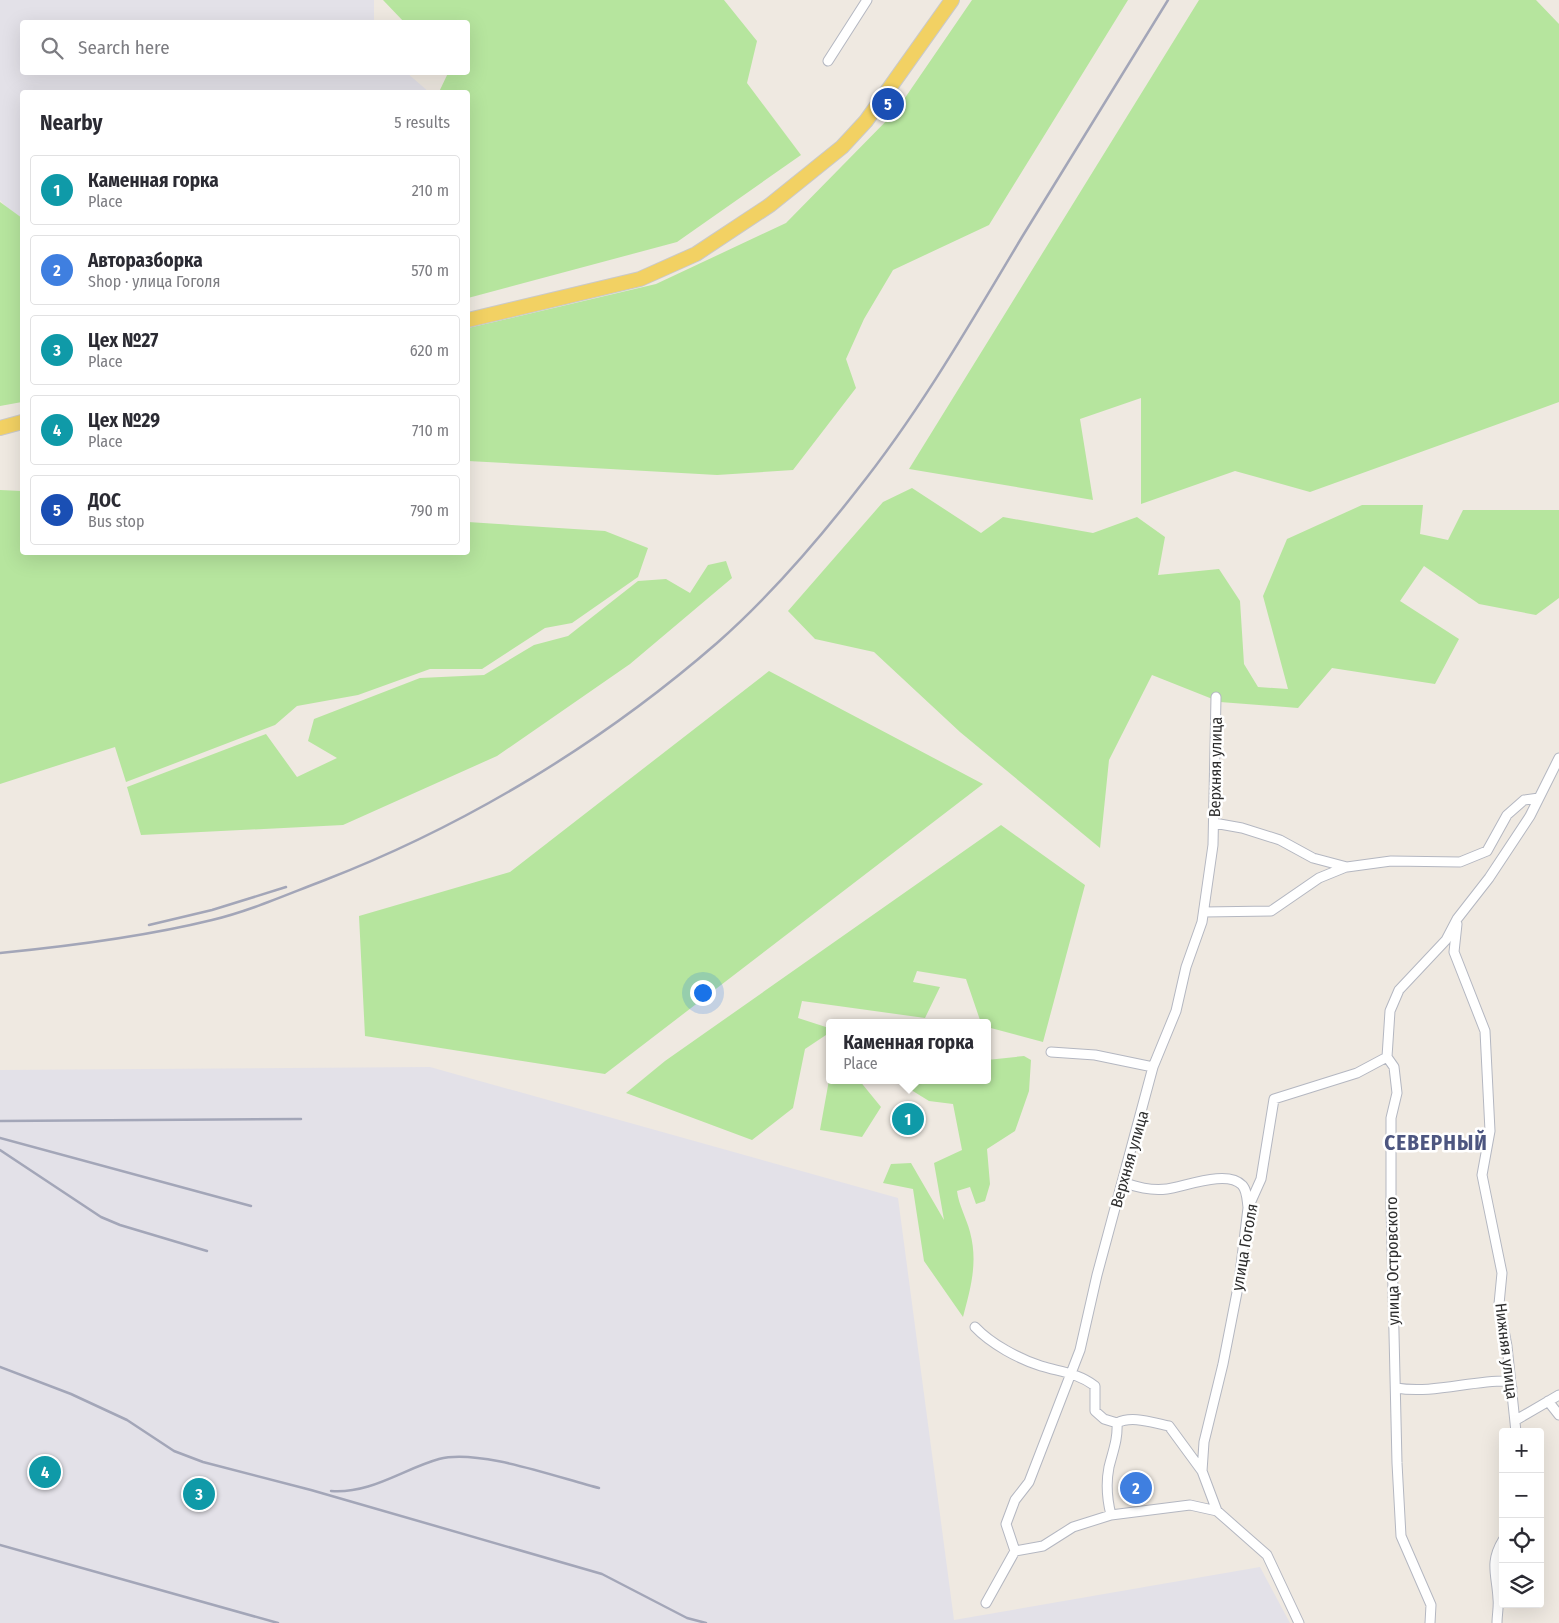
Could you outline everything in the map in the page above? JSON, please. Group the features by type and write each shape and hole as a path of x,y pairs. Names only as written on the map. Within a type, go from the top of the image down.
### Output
{"main road":[{"path":"470,320 640,279 696,254 770,205 842,147 866,121 952,0"},
{"path":"0,428 20,423"}],"street":[{"path":"828,61 867,0"},
{"name":"Верхняя улица","path":"1015,1551 1006,1524 1015,1500 1030,1482 1069,1374 1080,1350 1153,1066 1176,1010 1186,966 1202,922 1213,845 1216,697"},
{"name":"улица Островского","path":"1430,1623 1431,1605 1401,1536 1391,1195 1392,1118 1398,1094 1394,1067 1387,1057 1390,1011 1398,990 1446,940 1457,919 1489,878 1530,816 1559,758"},
{"path":"1204,912 1271,911 1319,878 1346,867 1391,861 1460,862 1487,851 1507,815 1524,800 1539,798"},
{"path":"1214,823 1242,828 1280,840 1313,858 1346,867"},
{"name":"Нижняя улица","path":"1457,919 1454,952 1485,1031 1490,1131 1482,1175 1502,1273 1499,1304 1516,1428"},
{"path":"1051,1052 1094,1055 1153,1066"},
{"name":"улица Гоголя","path":"1217,1511 1202,1470 1204,1442 1223,1364 1243,1258 1248,1208 1261,1179 1274,1099 1357,1072 1387,1057"},
{"path":"1122,1182 1144,1190 1168,1189 1191,1183 1232,1180 1241,1184 1246,1192 1248,1208"},
{"path":"975,1327 983,1336 1009,1352 1039,1366 1080,1375 1095,1386 1094,1411 1104,1419 1117,1423 1124,1420 1136,1420 1169,1426 1202,1470"},
{"path":"1396,1388 1441,1388 1489,1381 1505,1381 1512,1388"},
{"path":"1516,1420 1559,1395"},
{"path":"1548,1401 1559,1415"},
{"path":"1110,1515 1107,1484 1109,1468 1116,1444 1117,1423"},
{"path":"986,1603 1015,1551 1043,1546 1073,1527 1110,1515 1190,1506 1217,1511 1267,1555 1298,1623"},
{"path":"1497,1623 1498,1599 1494,1576 1496,1552 1499,1547"}],"shaded area":[{"path":"0,0 374,0 374,20 20,20 20,75 409,75 427,90 20,90 20,216 13,214 0,200"},
{"path":"430,1067 898,1198 954,1620 1260,1567 1290,1623 0,1623 0,1070"}],"green space":[{"path":"383,0 724,0 757,41 747,83 801,155 677,242 470,297 470,90 440,90 447,75 470,75 470,20 402,20"},
{"path":"972,0 1128,0 989,225 893,270 864,319 846,359 856,388 793,470 717,475 470,461 470,328 656,284 786,223 896,111"},
{"path":"1199,0 1536,0 1559,24 1559,402 1310,492 1235,471 1141,504 1141,398 1080,419 1093,500 909,469"},
{"path":"0,202 20,217 20,402 0,406"},
{"path":"912,488 981,533 1003,517 1093,533 1137,517 1165,537 1158,575 1219,569 1240,601 1244,664 1258,687 1288,689 1263,596 1287,539 1362,505 1423,505 1420,534 1448,540 1463,510 1559,510 1559,598 1536,615 1479,604 1424,566 1400,601 1459,639 1435,684 1332,668 1298,708 1220,702 1152,675 1109,760 1100,848 960,732 874,652 815,639 788,611 883,502"},
{"path":"0,490 20,491 20,555 470,555 470,522 605,531 648,548 638,577 572,623 545,628 482,669 430,669 358,695 297,706 275,725 126,782 115,747 0,784"},
{"path":"726,561 732,578 630,664 497,756 343,825 141,835 127,787 266,734 297,777 337,758 308,741 314,719 420,678 484,675 534,645 568,636 638,581 666,579 690,593 708,565"},
{"path":"769,671 983,784 605,1074 365,1036 359,916 510,872"},
{"path":"1001,825 1085,885 1043,1042 991,1028 991,1019 980,1019 966,979 917,971 913,982 940,987 925,1018 802,1001 798,1018 826,1027 826,1035 805,1049 793,1108 752,1140 626,1093 665,1061"},
{"path":"1024,1056 1031,1060 1029,1091 1015,1131 987,1149 990,1184 985,1201 976,1204 970,1187 957,1191 970,1232 973,1254 971,1285 963,1317 924,1261 913,1189 883,1183 891,1164 911,1163 944,1220 934,1163 962,1150 953,1104 929,1101 901,1084 991,1084 991,1060"},
{"path":"828,1084 862,1084 881,1107 862,1137 820,1130"}],"railway":[{"path":"0,953 107,940 186,926 240,912 325,880 430,834 481,807 580,747 673,680 717,643 791,570 880,460 944,366 1168,0"},
{"path":"149,925 212,910 286,887"},
{"path":"0,1121 301,1119"},
{"path":"0,1138 251,1206"},
{"path":"0,1150 101,1217 120,1225 207,1251"},
{"path":"0,1367 71,1394 127,1420 174,1451 203,1462 311,1490 602,1574 687,1618 706,1623"},
{"path":"331,1491 360,1489 426,1463 455,1457 475,1457 496,1461 599,1488"},
{"path":"0,1545 278,1623"}],"place":[{"name":"ДОС","path":"888,104"},
{"name":"Каменная горка","path":"908,1119"},
{"name":"Цех №29","path":"45,1472"},
{"name":"Авторазборка","path":"1136,1488"},
{"name":"Цех №27","path":"199,1494"}],"district":[{"name":"СЕВЕРНЫЙ","path":"1436,1143"}]}
